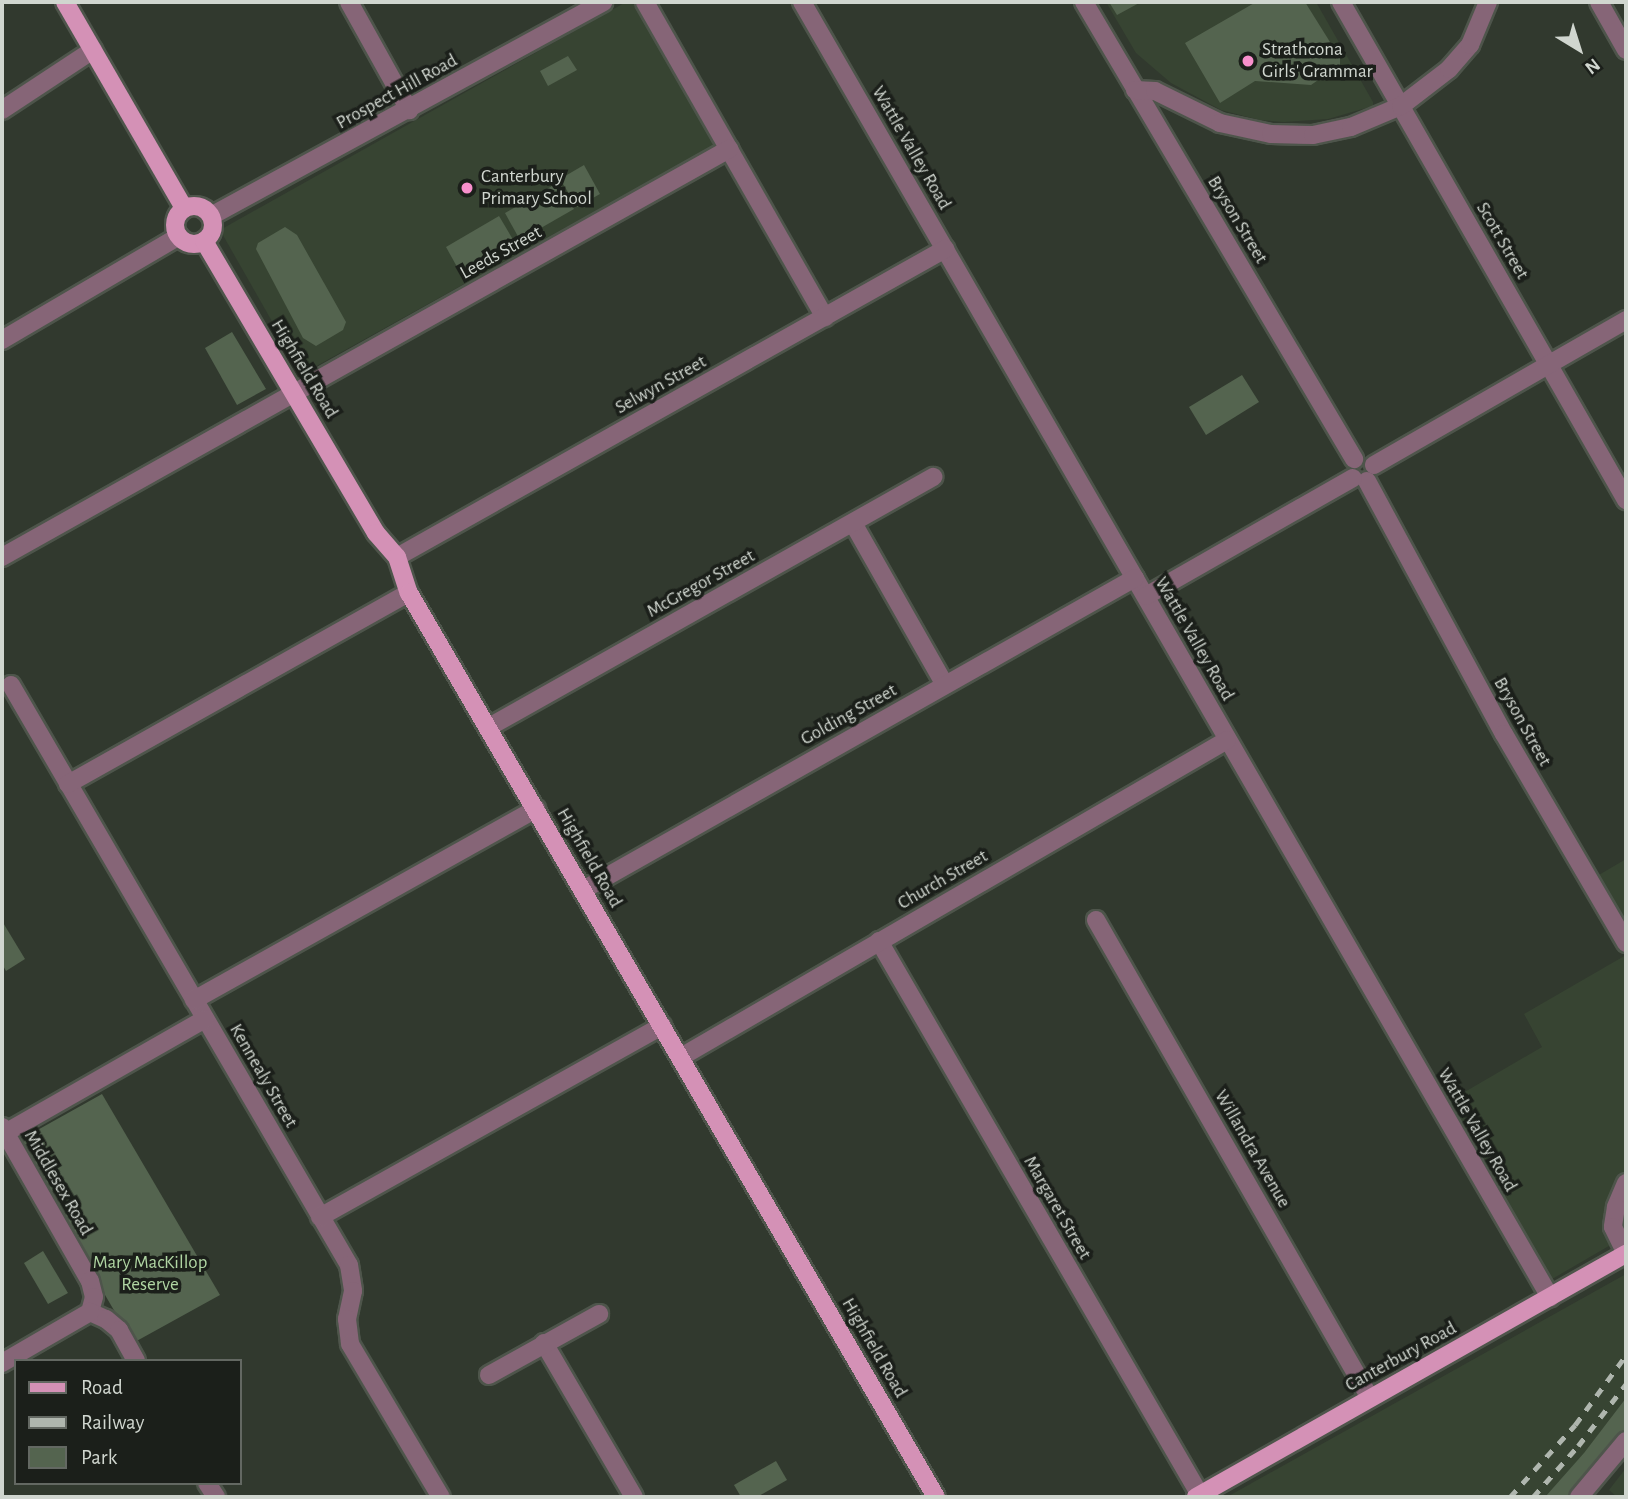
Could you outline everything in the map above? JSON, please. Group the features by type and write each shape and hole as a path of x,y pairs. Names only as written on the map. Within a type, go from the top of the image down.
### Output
{"main road":[{"path":"65,2 184,208"},
{"path":"184,208 200,208 211,216 212,229 204,241 189,243 179,236 176,219 184,208"},
{"name":"Highfield Road","path":"204,241 376,533 397,557 409,593 936,1497"},
{"name":"Canterbury Road","path":"1198,1496 1626,1254"}],"street":[{"path":"349,2 409,110"},
{"name":"Prospect Hill Road","path":"211,216 603,2"},
{"path":"645,2 825,317"},
{"name":"Wattle Valley Road","path":"802,2 1550,1297"},
{"name":"Bryson Street","path":"1084,2 1354,459 1363,456 1365,475 1504,734 1626,943"},
{"name":"Scott Street","path":"1341,2 1626,500"},
{"path":"1135,90 1155,91 1220,123 1271,134 1312,135 1351,127 1401,106 1425,90 1470,45 1488,2"},
{"path":"1608,5 1626,50"},
{"path":"5,109 93,50"},
{"name":"Leeds Street","path":"2,557 729,149"},
{"path":"2,341 179,236"},
{"name":"Selwyn Street","path":"397,557 945,249"},
{"path":"1146,596 1365,475 1626,320"},
{"name":"McGregor Street","path":"489,727 933,477"},
{"path":"853,523 945,685"},
{"name":"Golding Street","path":"583,890 1135,578"},
{"path":"68,784 409,593"},
{"name":"Kennealy Street","path":"11,685 349,1265 353,1291 346,1319 350,1344 441,1497"},
{"name":"Church Street","path":"681,1057 1227,740"},
{"path":"194,1000 536,809"},
{"name":"Willandra Avenue","path":"1096,920 1370,1398"},
{"name":"Margaret Street","path":"879,941 1198,1496"},
{"path":"4,1130 205,1019"},
{"path":"320,1217 662,1026"},
{"name":"Middlesex Road","path":"4,1130 90,1281 94,1297 90,1312"},
{"path":"1626,1183 1616,1208 1613,1227 1626,1254"},
{"path":"2,1363 90,1312 106,1319 118,1330 135,1359"},
{"path":"489,1375 599,1314"},
{"path":"544,1343 635,1497"},
{"path":"1579,1497 1626,1441"}],"shaded area":[{"name":"Canterbury Primary School","path":"626,2 633,2 714,145 302,374 220,230"},
{"name":"Strathcona Girls' Grammar","path":"1106,2 1316,2 1373,106 1328,119 1284,122 1259,120 1221,110 1171,83 1136,53"},
{"path":"1626,859 1626,938 1592,879"},
{"path":"1626,955 1626,1236 1547,1282 1444,1104 1542,1047 1524,1014"},
{"path":"1626,1274 1626,1398 1584,1454 1545,1497 1227,1497"},
{"path":"1626,1468 1626,1497 1617,1497 1609,1490"}],"green space":[{"path":"1109,2 1141,2 1117,15"},
{"path":"1256,2 1305,2 1340,58 1340,65 1311,85 1255,81 1220,103 1185,43"},
{"path":"568,56 577,70 548,86 540,71"},
{"path":"584,165 600,194 577,207 560,179"},
{"path":"559,182 574,209 520,240 505,213"},
{"path":"499,216 515,243 461,274 446,247"},
{"path":"285,227 297,235 346,322 343,330 316,346 303,338 256,249 258,243"},
{"path":"232,332 266,389 237,405 205,348"},
{"path":"1242,375 1259,402 1206,435 1189,407"},
{"path":"2,921 25,959 6,971 2,964"},
{"name":"Mary MacKillop Reserve","path":"102,1094 220,1295 133,1343 16,1142"},
{"path":"43,1251 68,1293 48,1304 24,1263"},
{"path":"1626,1398 1626,1432 1571,1497 1545,1497 1584,1453"},
{"path":"776,1461 787,1480 757,1497 741,1497 734,1485"}],"railway":[{"path":"1510,1497 1575,1425 1626,1355"},
{"path":"1533,1497 1578,1446 1626,1384"}],"place":[{"name":"Strathcona Girls' Grammar","path":"1248,61"},
{"name":"Canterbury Primary School","path":"467,188"}]}
